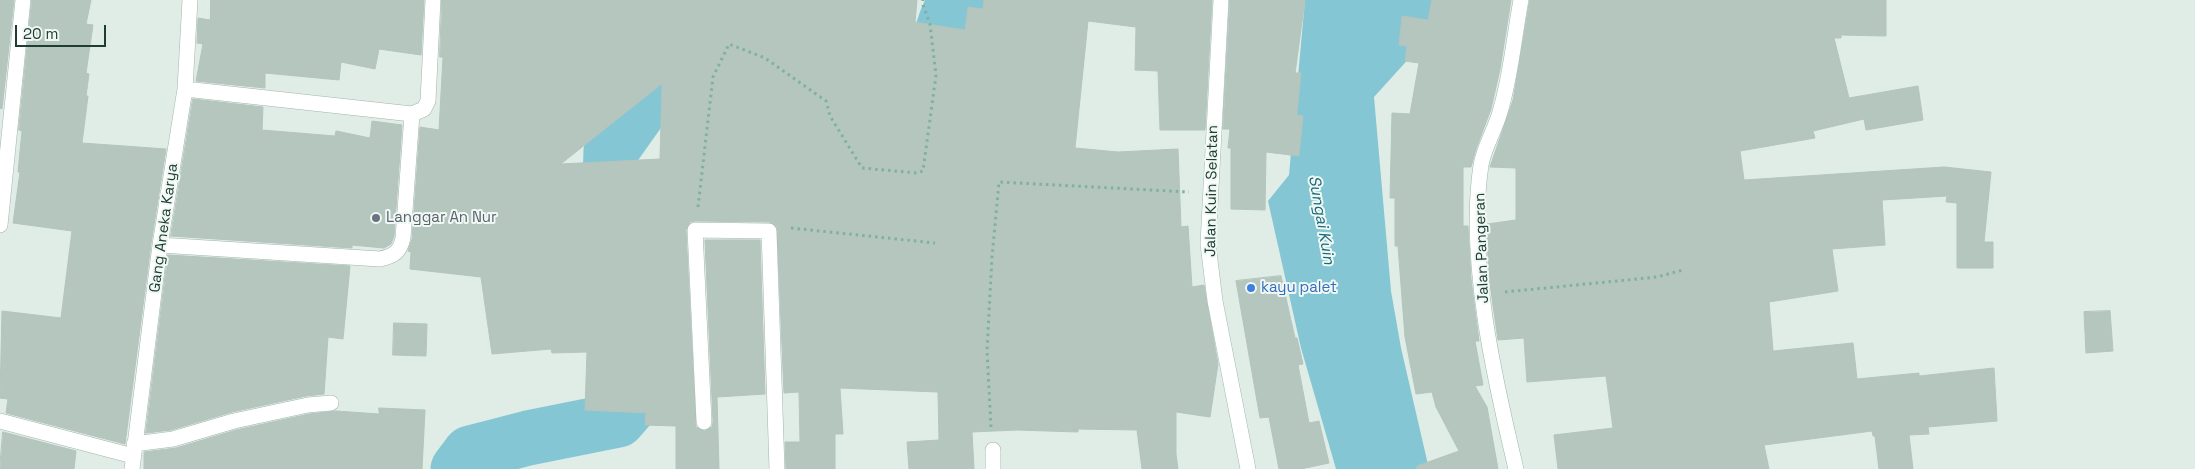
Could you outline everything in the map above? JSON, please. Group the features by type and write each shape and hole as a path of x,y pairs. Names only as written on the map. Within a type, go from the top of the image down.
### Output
{"street":[{"path":"0,225 23,0"},
{"name":"Gang Aneka Karya","path":"133,456 160,245 185,89 190,0"},
{"path":"185,89 412,114 424,109 428,101 433,0"},
{"name":"Jalan Kuin Selatan","path":"1221,0 1209,192 1208,244 1215,301 1248,469"},
{"name":"Jalan Pangeran","path":"1516,469 1480,286 1478,220 1481,164 1500,111 1521,0"},
{"path":"160,245 380,259 391,257 401,246 412,114"},
{"path":"704,422 695,230 769,231 777,469"},
{"path":"0,421 133,456 173,439 234,421 308,405 331,403"},
{"path":"993,450 993,469"}],"path":[{"path":"695,230 713,77 729,44 765,58 826,101 830,116 862,168 917,173 923,171 936,75 930,24 923,0"},
{"path":"993,450 987,351 992,258 999,182 1209,192"},
{"path":"769,231 782,227 935,243"},
{"path":"1480,286 1499,293 1657,277 1683,270"}],"water":[{"name":"Sungai Kuin","path":"1305,0 1462,0 1374,97 1391,291 1401,348 1429,469 1336,469 1301,348 1268,201 1289,175"}],"building":[{"path":"0,0 14,0 2,109 0,108"},
{"path":"32,0 91,0 86,24 93,25 86,73 89,74 86,96 88,96 82,143 166,149 151,244 125,444 6,413 8,399 0,398 2,311 61,318 72,231 13,223 20,172 18,172 22,131 19,130"},
{"path":"211,0 424,0 421,55 379,49 375,69 341,62 339,80 265,73 265,88 196,81 203,44 197,43 198,18 210,20"},
{"path":"442,0 917,0 915,22 965,30 968,7 983,9 984,0 1212,0 1205,130 1160,130 1158,71 1135,70 1136,27 1088,21 1075,148 1118,152 1178,149 1181,227 1188,226 1192,287 1204,285 1218,364 1210,417 1176,412 1178,469 1142,469 1137,430 1078,429 1078,432 1017,430 972,432 974,469 909,469 907,442 939,440 938,392 840,388 843,434 835,434 835,469 786,469 785,442 800,442 799,392 784,393 777,227 769,222 695,221 690,222 686,230 696,427 705,431 712,427 713,422 705,240 760,240 765,394 717,397 719,469 676,469 676,426 645,425 646,413 585,410 587,352 552,353 551,349 492,354 481,277 410,269 411,252 408,251 412,239 420,127 439,130 443,57 440,57","holes":["662,84 660,159 561,164"]},
{"path":"1230,0 1305,0 1295,73 1301,73 1297,115 1303,116 1299,156 1266,152 1265,210 1231,209 1231,148 1228,148 1230,129 1223,129"},
{"path":"1432,0 1511,0 1500,69 1491,109 1471,167 1463,167 1463,226 1468,226 1471,279 1479,341 1475,341 1483,385 1475,386 1487,407 1498,469 1417,469 1417,466 1459,451 1436,407 1432,392 1416,394 1405,337 1398,246 1395,246 1395,198 1390,198 1392,113 1410,114 1419,63 1405,61 1407,46 1399,45 1402,16 1428,20"},
{"path":"1530,0 1886,0 1886,36 1841,35 1841,38 1834,38 1849,98 1918,86 1923,120 1866,130 1864,119 1813,131 1815,138 1740,151 1744,180 1944,167 1991,172 1984,242 1993,242 1993,268 1957,268 1957,203 1946,202 1947,196 1882,200 1885,245 1832,249 1838,291 1769,302 1773,351 1853,343 1857,379 1919,373 1919,376 1994,368 1997,421 1928,427 1929,434 1909,435 1913,469 1879,469 1875,436 1873,436 1872,431 1764,445 1769,469 1558,469 1554,435 1613,428 1606,376 1527,382 1524,338 1498,340 1489,277 1487,224 1516,220 1516,168 1490,167 1513,100"},
{"path":"193,99 263,107 262,130 335,136 336,131 370,138 372,121 402,125 394,236 391,244 384,248 352,245 352,248 171,236"},
{"path":"168,255 350,266 343,339 328,337 324,394 232,412 171,430 146,433"},
{"path":"1281,276 1303,364 1298,365 1309,423 1319,421 1329,463 1301,469 1279,469 1269,417 1260,418 1236,281"},
{"path":"2110,311 2113,351 2086,353 2084,312"},
{"path":"394,323 427,324 426,356 393,355"},
{"path":"379,408 425,410 422,469 144,469 144,452 176,448 236,430 309,414 336,411 379,414"},
{"path":"3,432 76,451 74,469 0,469"}],"waterway":[{"path":"936,100 942,35 950,11 958,0"},
{"path":"612,237 609,209 611,151 664,76 703,56 717,58"},
{"path":"458,469 470,453 528,438 618,420 631,405 643,372 634,343"}],"place":[{"name":"Langgar An Nur","path":"376,218"},
{"name":"kayu palet","path":"1251,288"}]}
